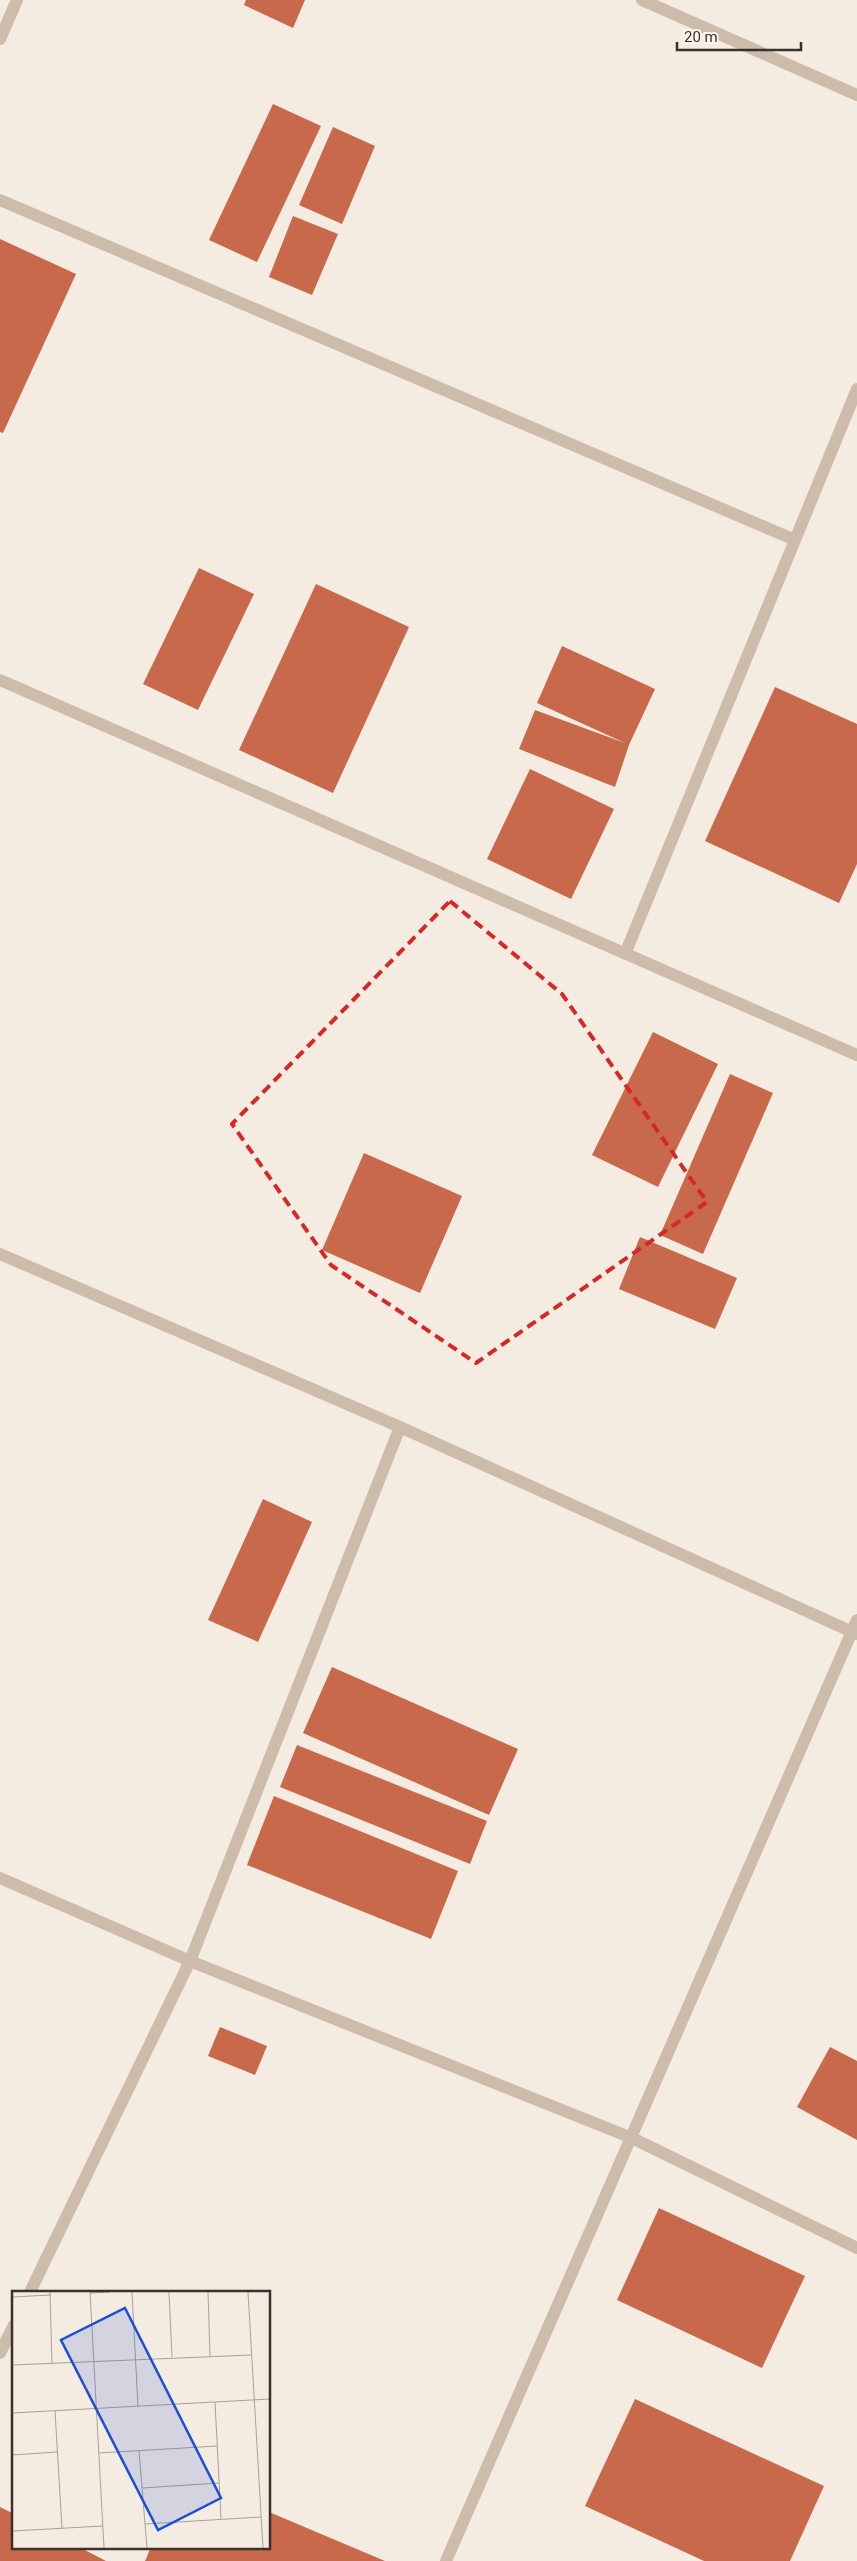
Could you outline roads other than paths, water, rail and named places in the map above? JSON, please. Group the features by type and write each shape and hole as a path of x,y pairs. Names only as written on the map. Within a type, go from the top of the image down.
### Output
{"street":[{"path":"0,39 17,0"},
{"path":"642,0 857,95"},
{"path":"0,200 795,540"},
{"path":"626,954 857,389"},
{"path":"0,680 857,1055"},
{"path":"0,1254 400,1427 854,1633"},
{"path":"30,2291 190,1961 400,1427"},
{"path":"446,2561 854,1633 857,1620"},
{"path":"0,1878 190,1961 632,2138 857,2248"},
{"path":"0,2353 12,2329"}]}
